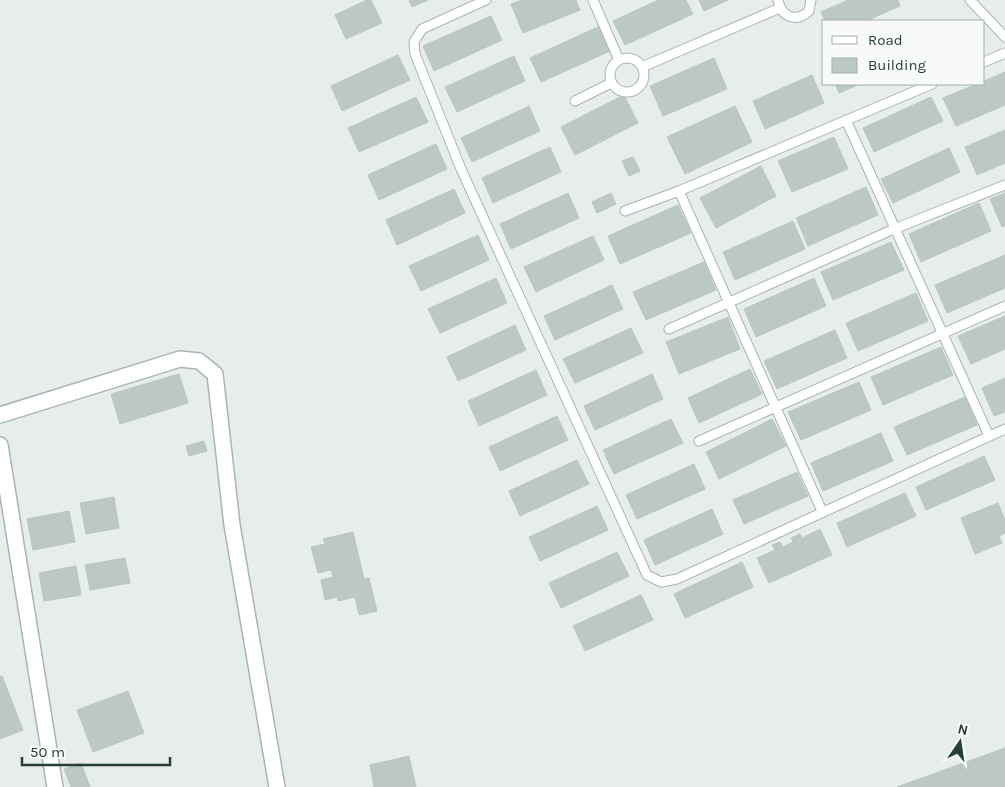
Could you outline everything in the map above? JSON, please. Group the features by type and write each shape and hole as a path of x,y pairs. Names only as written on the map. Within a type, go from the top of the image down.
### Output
{"street":[{"path":"0,415 180,360 199,361 215,374 232,525 277,787"},
{"path":"0,445 55,787"}],"lane":[{"path":"486,0 422,29 414,42 415,54 461,169 647,575 661,582 677,579 1005,429"},
{"path":"593,0 619,60"},
{"path":"642,67 779,4 790,18 798,18 809,11 811,0"},
{"path":"970,0 1005,37"},
{"path":"985,62 1005,53"},
{"path":"632,59 642,67 643,80 634,90 623,92 612,83 610,70 619,60 632,59"},
{"path":"575,101 612,83"},
{"path":"624,211 679,191 930,85"},
{"path":"846,120 989,436"},
{"path":"669,329 894,229 1005,185"},
{"path":"679,191 822,512"},
{"path":"699,441 1005,306"}],"building":[{"path":"367,0 371,0 382,23 346,39 335,15"},
{"path":"409,0 428,0 412,7"},
{"path":"522,0 576,0 580,10 523,33 511,4"},
{"path":"658,0 686,0 693,14 625,45 613,21"},
{"path":"699,0 728,0 704,11"},
{"path":"848,0 898,0 900,6 868,20 825,20 821,12"},
{"path":"491,16 502,40 434,71 423,46"},
{"path":"598,27 610,51 541,82 530,58"},
{"path":"398,55 410,80 342,111 331,86"},
{"path":"514,56 525,81 457,112 445,87"},
{"path":"714,58 727,89 663,116 650,86"},
{"path":"1005,72 1005,105 956,126 943,98 975,85 985,85 985,81"},
{"path":"812,75 824,103 765,129 753,101"},
{"path":"835,85 858,85 839,93"},
{"path":"624,95 638,123 575,155 561,127"},
{"path":"416,97 428,122 359,152 348,128"},
{"path":"931,97 943,121 874,152 863,128"},
{"path":"529,106 540,131 472,162 461,138"},
{"path":"735,106 752,142 685,174 667,137"},
{"path":"1005,130 1005,163 977,175 965,147"},
{"path":"834,137 848,169 792,192 778,161"},
{"path":"436,144 447,169 379,200 368,175"},
{"path":"550,147 561,172 493,203 482,178"},
{"path":"949,148 960,172 893,203 881,179"},
{"path":"633,157 640,171 629,176 622,161"},
{"path":"761,166 776,196 716,228 700,198"},
{"path":"866,187 878,215 808,246 796,218"},
{"path":"454,189 465,213 397,245 386,220"},
{"path":"568,193 579,218 511,249 500,224"},
{"path":"611,193 616,204 597,213 592,202"},
{"path":"1005,193 1005,226 1002,227 990,199"},
{"path":"979,203 991,231 921,262 909,234"},
{"path":"678,205 691,233 620,264 608,236"},
{"path":"793,221 805,249 735,280 723,252"},
{"path":"478,235 489,260 421,291 409,266"},
{"path":"593,236 604,260 536,292 524,267"},
{"path":"891,242 904,270 833,300 821,272"},
{"path":"1005,255 1005,288 947,313 935,285"},
{"path":"704,262 716,290 646,320 633,292"},
{"path":"496,278 507,303 440,333 428,309"},
{"path":"814,278 826,306 756,337 744,309"},
{"path":"612,285 623,309 555,340 544,316"},
{"path":"916,293 928,321 858,351 846,323"},
{"path":"1005,316 1005,349 971,364 958,336"},
{"path":"728,317 740,349 679,374 666,342"},
{"path":"515,325 526,350 458,381 447,357"},
{"path":"631,328 643,353 575,383 563,359"},
{"path":"835,330 847,358 777,389 764,361"},
{"path":"941,347 953,375 883,405 871,377"},
{"path":"750,369 762,394 699,423 688,398"},
{"path":"536,370 547,395 479,426 468,401"},
{"path":"179,374 188,403 120,424 111,394"},
{"path":"652,374 663,399 595,430 584,406"},
{"path":"1005,378 1005,412 994,416 982,388"},
{"path":"859,382 871,410 801,440 788,412"},
{"path":"965,397 977,425 907,455 894,427"},
{"path":"557,416 568,440 500,471 489,447"},
{"path":"671,419 683,443 614,474 603,450"},
{"path":"772,419 786,446 719,479 706,452"},
{"path":"881,433 893,461 823,491 811,463"},
{"path":"204,441 207,451 189,456 186,446"},
{"path":"984,456 995,480 926,510 916,487"},
{"path":"577,460 589,484 520,516 509,491"},
{"path":"694,464 705,489 637,519 626,495"},
{"path":"797,472 808,496 744,524 733,500"},
{"path":"905,493 916,516 847,547 837,523"},
{"path":"114,497 119,528 86,534 80,503"},
{"path":"998,503 1005,520 1005,533 999,536 1002,543 975,554 961,518"},
{"path":"597,506 608,530 540,561 529,537"},
{"path":"712,509 723,534 655,565 644,540"},
{"path":"69,511 75,542 33,550 27,519"},
{"path":"820,529 832,555 769,583 757,558 775,550 772,545 780,542 783,547 793,542 791,538 800,534 802,538"},
{"path":"353,532 364,579 369,578 377,611 359,615 355,597 338,601 337,597 325,600 321,580 333,577 331,570 318,573 311,547 325,544 323,539"},
{"path":"617,552 629,576 561,608 549,583"},
{"path":"125,558 130,583 90,590 85,565"},
{"path":"742,562 753,587 685,618 674,594"},
{"path":"76,566 81,595 44,601 39,573"},
{"path":"641,595 653,620 585,651 573,626"},
{"path":"2,676 23,730 0,739 0,677"},
{"path":"128,691 144,733 93,752 77,710"},
{"path":"1005,748 1005,787 897,787"},
{"path":"409,756 416,787 374,787 370,765"},
{"path":"81,763 90,787 71,787 64,769"}]}
